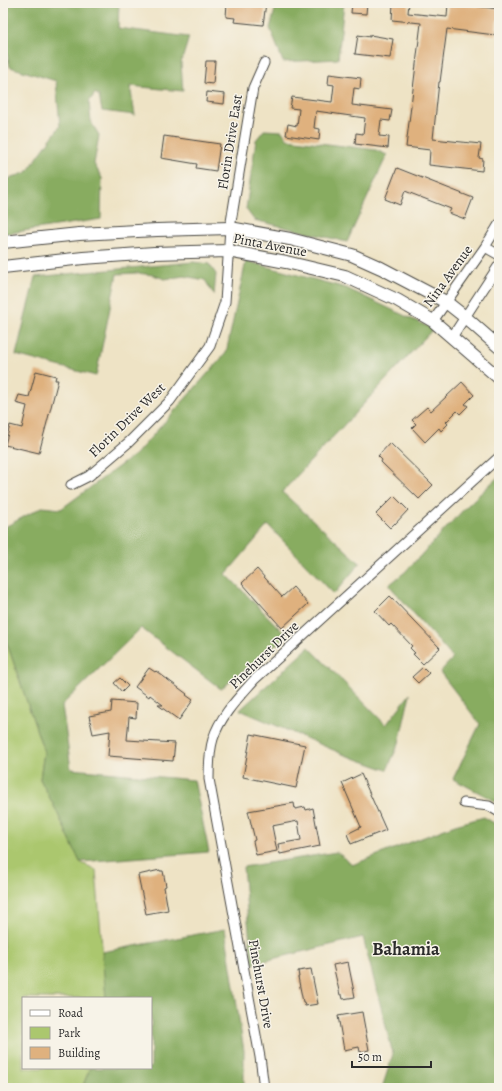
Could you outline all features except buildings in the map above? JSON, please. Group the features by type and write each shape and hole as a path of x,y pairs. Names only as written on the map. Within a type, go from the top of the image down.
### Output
{"street":[{"name":"Florin Drive East","path":"230,228 253,88 264,63"},
{"name":"Nina Avenue","path":"433,321 486,247 499,224"},
{"name":"Pinta Avenue","path":"3,242 79,234 230,228 290,239 352,255 381,268 446,302 499,347"},
{"name":"Florin Drive West","path":"71,485 89,476 128,442 170,400 210,346 224,302 230,228"},
{"name":"Nina Avenue","path":"486,247 499,255"},
{"name":"Pinta Avenue","path":"3,267 83,258 154,253 228,251 286,262 345,276 397,300 433,321 499,378"},
{"path":"452,337 499,265"},
{"name":"Pinehurst Drive","path":"264,1088 260,1057 209,779 213,739 232,705 254,680 499,456"},
{"path":"464,803 489,806 499,812"}],"green space":[{"path":"3,3 119,3 118,28 189,37 181,63 183,91 130,86 135,115 102,111 99,96 95,93 89,102 91,122 99,135 94,164 102,178 101,219 3,234 3,181 27,172 60,126 56,81 10,67 3,36"},
{"path":"277,3 344,3 338,59 283,62 270,28"},
{"path":"264,130 282,131 287,139 376,150 387,155 347,242 254,220 246,209 256,140"},
{"path":"246,261 346,288 433,329 282,492 360,563 334,594 268,525 226,574 287,636 221,689 141,628 62,705 71,769 194,780 209,852 80,862 40,779 44,752 7,643 3,638 3,528 42,507 61,509 137,453 226,353"},
{"path":"193,262 209,264 216,274 214,295 205,280 184,276 165,279 153,275 137,273 117,274 96,376 16,355 35,277"},
{"path":"499,476 499,803 453,779 480,724 440,672 453,658 389,585 405,572 467,506"},
{"path":"3,638 7,643 44,752 40,779 80,862 96,870 106,997 22,997 22,1069 90,1069 82,1088 3,1088"},
{"path":"309,647 386,725 410,694 399,743 387,770 345,755 240,710"},
{"path":"484,817 499,826 499,1088 382,1088 393,1054 363,937 252,964 243,867 337,852 352,865 455,825"},
{"path":"225,929 244,1051 244,1088 82,1088 90,1069 152,1069 152,997 106,997 102,952"}],"district":[{"name":"Bahamia","path":"406,949"}]}
